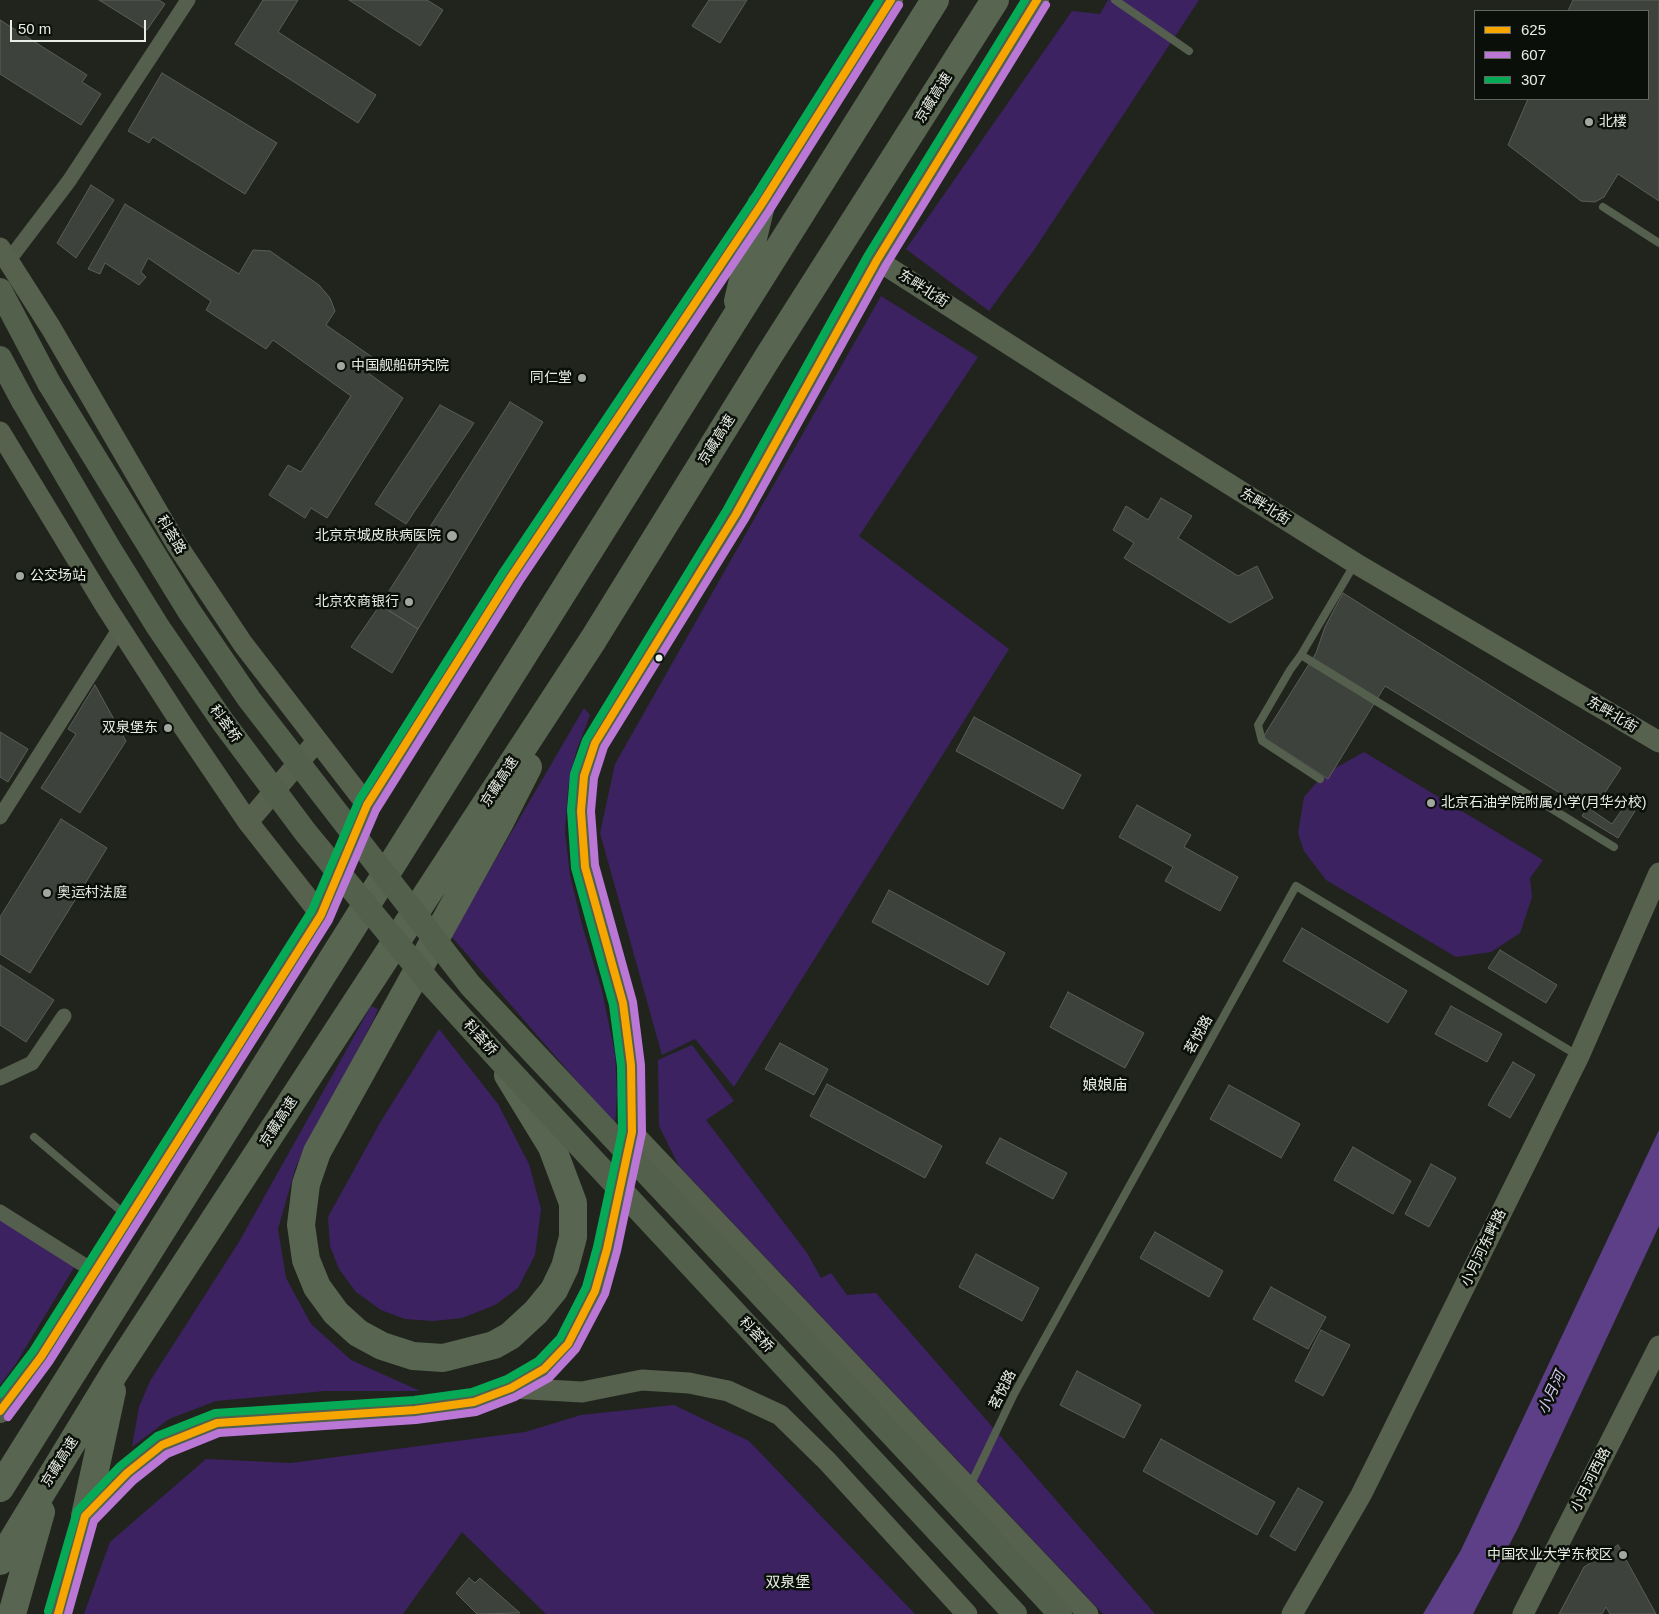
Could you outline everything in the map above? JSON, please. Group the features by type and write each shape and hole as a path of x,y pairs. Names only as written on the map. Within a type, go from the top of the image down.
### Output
{"highway":[{"path":"0,1488 935,0"},
{"name":"京藏高速","path":"0,1561 116,1372 593,640 763,365 995,0"},
{"path":"732,324 761,205"},
{"path":"498,1059 552,1147 573,1203 573,1228 565,1267 554,1290 536,1312 510,1336 494,1345 443,1358 414,1356 382,1346 358,1333 336,1313 317,1287 306,1260 301,1225 306,1184 318,1152 500,822 593,640"},
{"path":"85,1516 116,1372"},
{"path":"0,1454 70,1377"},
{"path":"12,1614 52,1475"}],"main road":[{"path":"0,1410 41,1357 321,915 368,805 511,577 761,205 891,0"},
{"path":"58,1614 85,1516 127,1473 162,1445 217,1423 415,1410 474,1402 511,1388 544,1369 568,1344 595,1291 607,1249 632,1132 631,1065 623,1003 585,867 581,811 584,776 595,743 736,514 877,260 1037,0"},
{"name":"科荟桥","path":"0,290 49,383 189,611 250,699 470,985 1060,1614"},
{"name":"科荟桥","path":"0,358 23,401 114,556 158,627 223,722 306,833 429,982 498,1059 1015,1614"}],"street":[{"path":"5,254 70,181 188,0"},
{"name":"科荟路","path":"5,254 176,545 243,644 368,805"},
{"name":"东畔北街","path":"877,260 1355,563 1659,742"},
{"path":"0,432 120,628 248,822 321,915"},
{"path":"0,817 120,628"},
{"path":"248,822 317,741"},
{"name":"小月河东畔路","path":"1292,1614 1361,1495 1579,1056 1659,873"},
{"path":"0,1078 32,1063 64,1016"},
{"path":"632,1132 1088,1614"},
{"path":"0,1212 95,1272"},
{"name":"小月河西路","path":"1523,1614 1659,1346"},
{"path":"511,1388 582,1392 642,1380 689,1383 728,1391 780,1415 827,1461 967,1614"}],"lane":[{"path":"1115,0 1189,51"},
{"path":"1603,207 1659,243"},
{"path":"1320,779 1262,740 1258,725 1355,563"},
{"path":"1301,655 1614,848"},
{"name":"茗悦路","path":"968,1488 1014,1394 1296,886 1579,1056"},
{"path":"34,1137 129,1218"}],"shaded area":[{"path":"1108,0 1199,0 1034,250 989,311 906,249 1072,11 1100,14"},
{"path":"881,296 978,357 859,536 1009,649 734,1087 695,1039 662,1055 600,833 615,764"},
{"path":"584,708 590,715 576,752 568,788 565,832 570,875 582,925 602,991 615,1054 617,1094 615,1125 451,936"},
{"path":"1364,752 1543,860 1530,878 1532,897 1520,933 1491,952 1456,957 1326,880 1304,851 1298,833 1304,797 1323,775"},
{"path":"371,1006 378,1009 374,1019 296,1166 278,1229 286,1278 311,1324 351,1360 420,1391 325,1391 216,1401 169,1419 132,1447 139,1407 150,1381 239,1242"},
{"path":"439,1029 498,1104 529,1164 541,1209 535,1255 518,1288 495,1305 462,1318 433,1321 405,1319 381,1310 356,1292 339,1269 330,1246 328,1217 381,1121"},
{"path":"692,1045 734,1101 706,1120 807,1253 821,1278 831,1273 847,1295 876,1293 1155,1614 1103,1614 679,1166 659,1126 658,1060"},
{"path":"0,1219 75,1266 15,1365 0,1385"},
{"path":"674,1405 749,1441 915,1614 546,1614 462,1532 403,1614 84,1614 110,1542 206,1459 291,1463 525,1432 581,1415"}],"water":[{"name":"小月河","path":"1659,1130 1659,1226 1518,1528 1473,1614 1423,1614 1461,1550"}],"building":[{"path":"99,0 159,0 165,4 147,30"},
{"path":"263,0 298,0 278,32 376,95 358,123 235,44"},
{"path":"349,0 427,0 443,10 420,46"},
{"path":"709,0 747,0 720,43 692,26"},
{"name":"北楼","path":"1573,0 1659,0 1659,201 1618,174 1604,197 1595,202 1581,201 1508,145 1528,100 1649,100 1649,10 1568,10"},
{"path":"0,20 87,75 82,82 101,94 81,125 0,74"},
{"path":"162,73 277,143 245,194 153,137 149,143 128,131"},
{"path":"91,185 114,200 76,258 57,243"},
{"name":"中国舰船研究院","path":"125,204 239,274 253,250 270,251 319,285 330,298 335,311 326,325 375,359 368,373 403,398 327,518 311,508 305,518 269,495 288,465 301,472 351,396 273,340 266,349 206,310 211,301 148,258 141,272 146,277 139,285 105,263 100,274 88,269"},
{"path":"510,402 543,422 418,629 380,605"},
{"path":"440,405 474,423 406,524 375,504"},
{"path":"1161,498 1192,516 1178,538 1238,576 1257,566 1273,598 1230,623 1124,558 1134,543 1113,530 1126,506 1148,520"},
{"path":"1343,593 1621,768 1593,811 1612,824 1626,804 1635,811 1618,838 1582,816 1586,809 1385,686 1328,779 1263,737 1316,653 1325,627"},
{"path":"380,605 418,629 392,673 351,647"},
{"path":"95,685 126,741 80,813 41,788 76,734 68,729"},
{"path":"974,717 1081,775 1063,809 956,751"},
{"path":"0,732 28,749 8,782 0,777"},
{"path":"1137,805 1191,835 1184,847 1238,877 1220,911 1165,881 1173,867 1119,837"},
{"path":"61,819 107,848 30,973 0,954 0,917"},
{"path":"889,890 1005,953 988,985 872,922"},
{"path":"1302,928 1407,991 1388,1023 1283,961"},
{"path":"1500,950 1557,985 1546,1003 1488,968"},
{"path":"0,965 54,1000 26,1042 0,1025"},
{"path":"1068,992 1144,1033 1125,1068 1050,1027"},
{"path":"1451,1006 1502,1034 1487,1062 1435,1034"},
{"path":"780,1043 828,1069 814,1095 765,1069"},
{"path":"1513,1062 1535,1075 1510,1118 1488,1105"},
{"path":"827,1084 942,1146 925,1178 810,1116"},
{"path":"1229,1085 1300,1124 1281,1158 1210,1119"},
{"path":"1000,1138 1067,1173 1053,1199 986,1163"},
{"path":"1353,1147 1411,1181 1393,1214 1334,1180"},
{"path":"1431,1164 1456,1178 1429,1227 1405,1214"},
{"path":"1155,1232 1223,1271 1209,1297 1140,1258"},
{"path":"976,1254 1039,1288 1022,1321 959,1287"},
{"path":"1271,1287 1326,1317 1308,1349 1253,1319"},
{"path":"1321,1330 1350,1345 1323,1396 1295,1381"},
{"path":"1077,1371 1141,1405 1124,1438 1060,1405"},
{"path":"1161,1439 1275,1502 1257,1535 1143,1471"},
{"path":"1298,1488 1323,1502 1295,1551 1270,1536"},
{"path":"1618,1545 1656,1614 1610,1614 1606,1607 1602,1614 1559,1614 1584,1567"},
{"path":"469,1578 475,1583 480,1578 520,1613 477,1614 456,1593"}],"transit line":[{"name":"307","path":"0,1394 33,1351 312,910 359,800 503,572 753,200 879,0"},
{"name":"625","path":"0,1411 41,1357 321,915 367,805 511,577 761,205 891,0"},
{"name":"307","path":"48,1611 77,1511 120,1466 157,1436 215,1413 414,1400 472,1392 507,1379 538,1361 560,1338 586,1287 597,1247 622,1131 621,1066 613,1005 575,868 571,810 574,774 586,740 727,509 868,255 1025,0"},
{"name":"625","path":"58,1614 85,1516 127,1473 162,1445 217,1423 415,1410 474,1402 511,1388 544,1369 568,1344 595,1291 607,1249 632,1132 631,1065 623,1003 585,867 581,811 584,776 595,743 736,514 877,260 1037,0"},
{"name":"607","path":"8,1417 49,1362 329,920 376,810 519,582 769,211 899,5"},
{"name":"607","path":"68,1614 94,1521 134,1480 167,1454 219,1433 416,1420 476,1412 515,1397 549,1378 576,1349 605,1294 617,1251 642,1133 641,1065 633,1002 595,865 591,811 594,778 604,747 745,519 886,265 1046,5"}],"place":[{"name":"北楼","path":"1589,122"},
{"name":"中国舰船研究院","path":"341,366"},
{"name":"同仁堂","path":"582,378"},
{"name":"北京京城皮肤病医院","path":"452,536"},
{"name":"公交场站","path":"20,576"},
{"name":"北京农商银行","path":"409,602"},
{"name":"双泉堡东","path":"168,728"},
{"name":"北京石油学院附属小学(月华分校)","path":"1431,803"},
{"name":"奥运村法庭","path":"47,893"},
{"name":"中国农业大学东校区","path":"1623,1555"}],"district":[{"name":"娘娘庙","path":"1105,1086"},
{"name":"双泉堡","path":"788,1583"}]}
